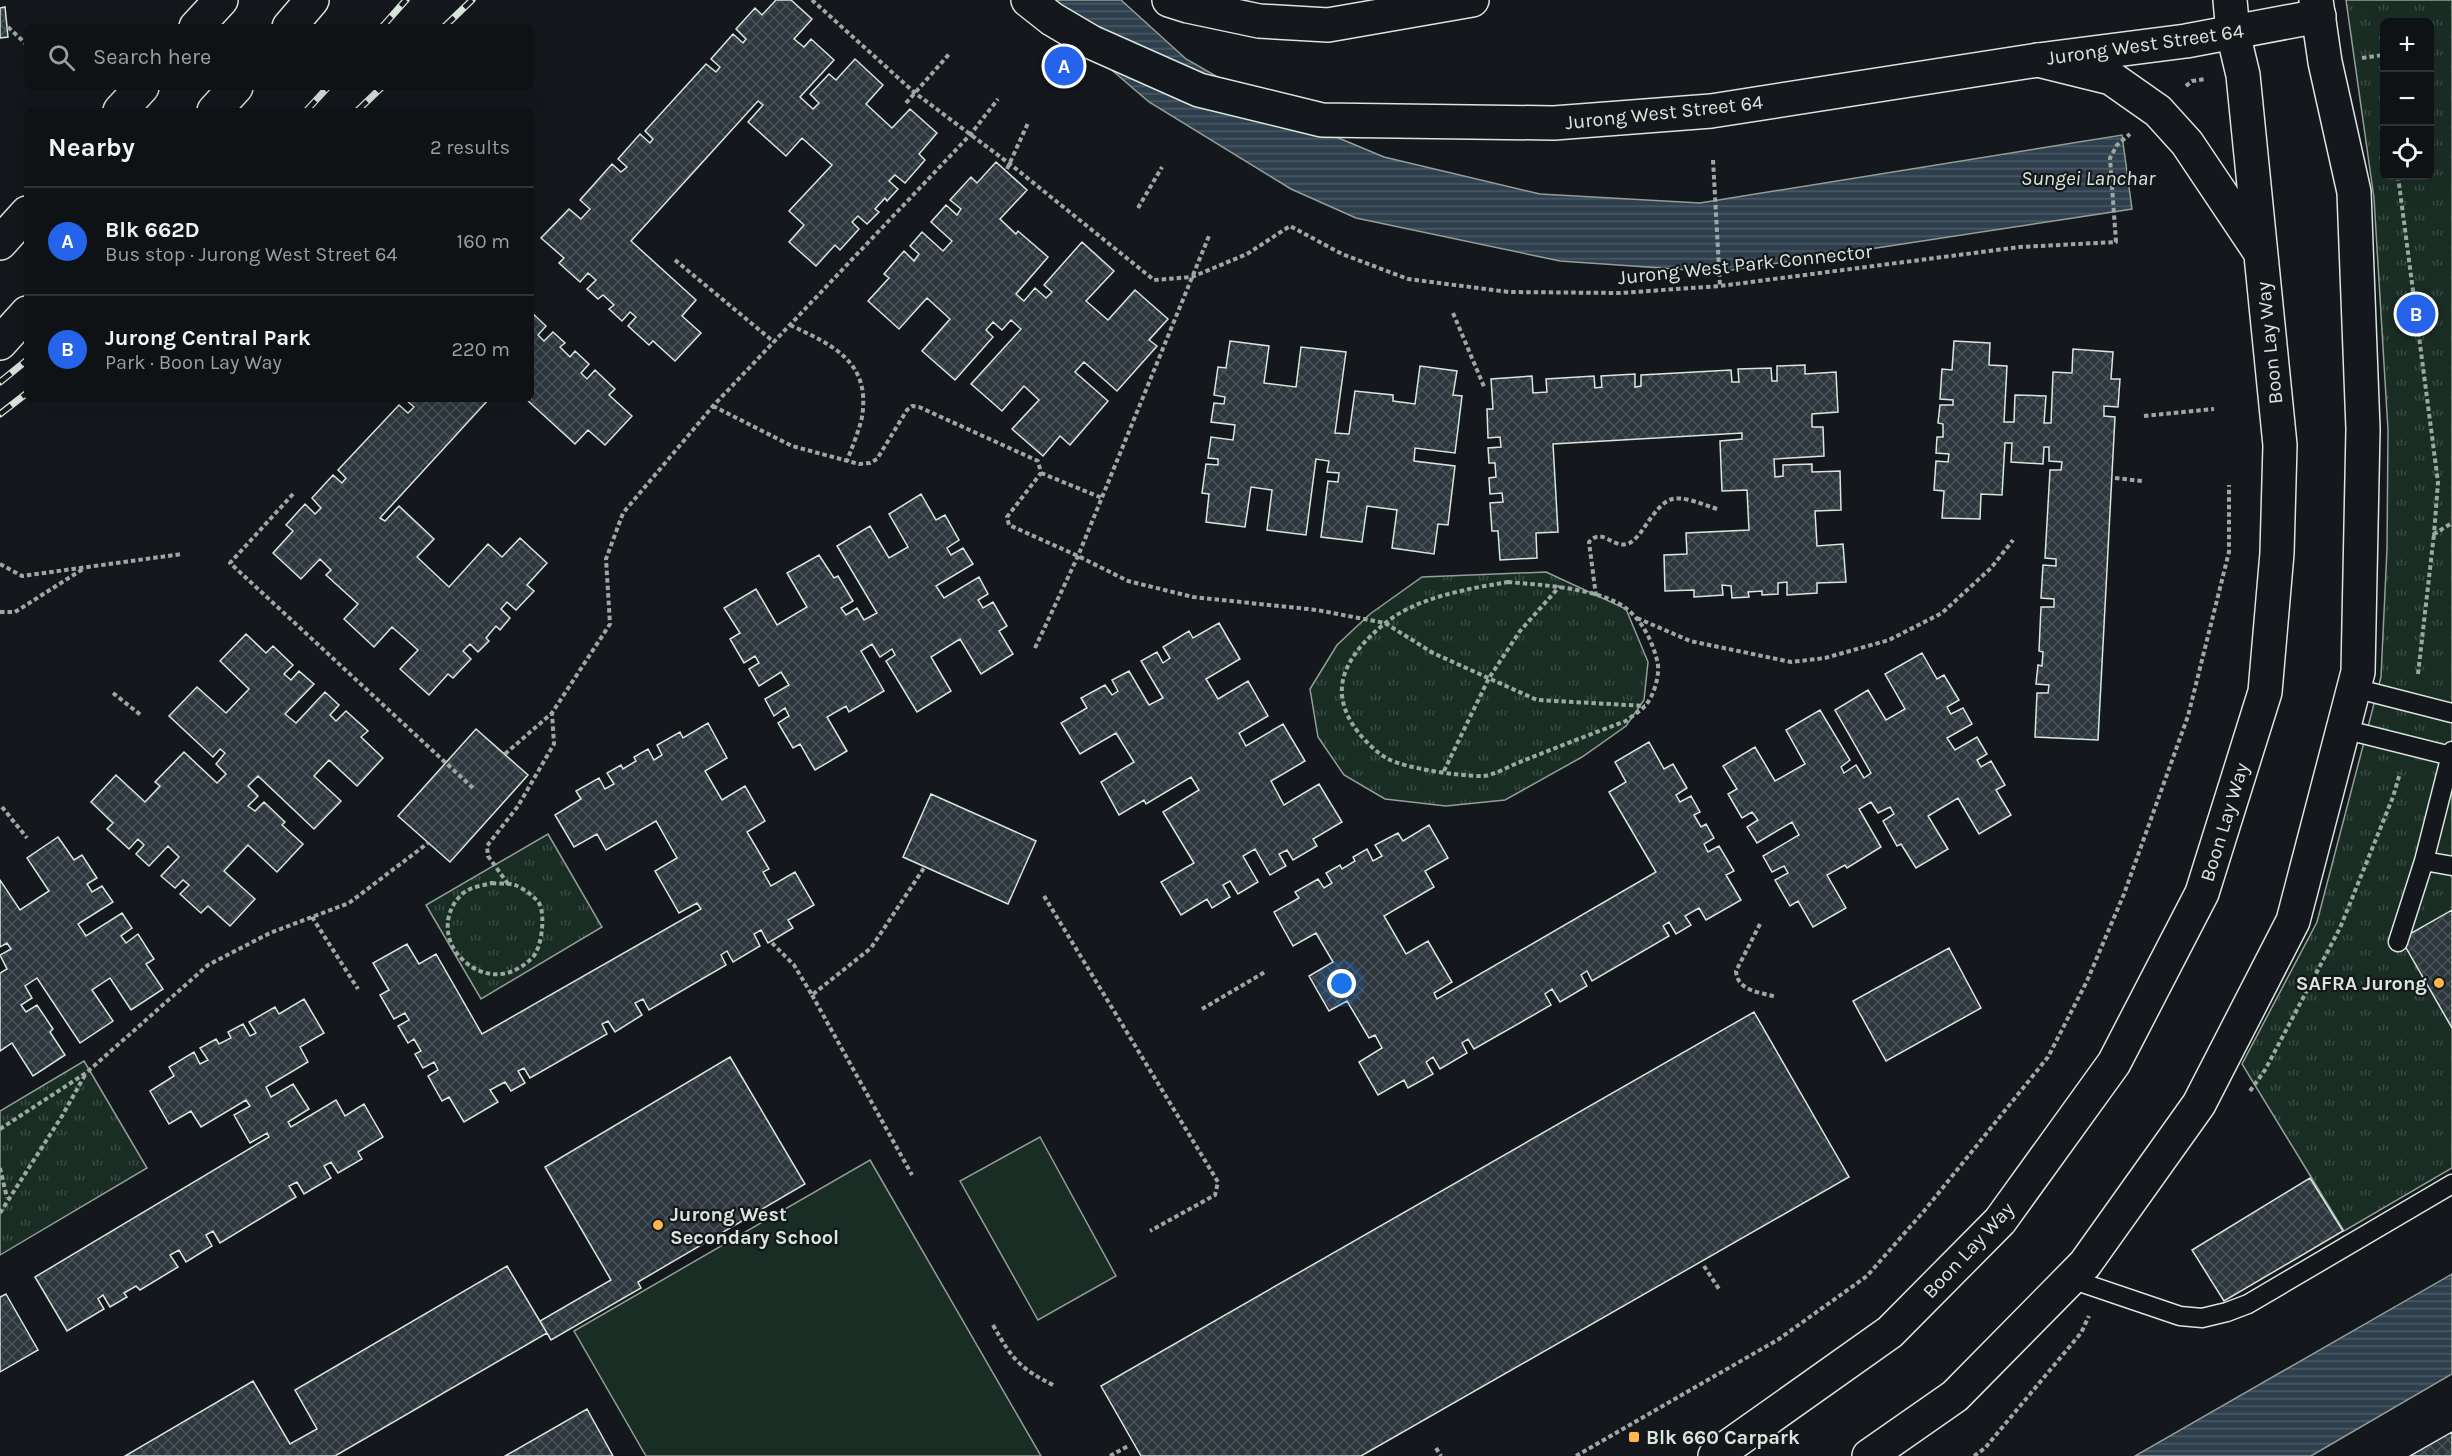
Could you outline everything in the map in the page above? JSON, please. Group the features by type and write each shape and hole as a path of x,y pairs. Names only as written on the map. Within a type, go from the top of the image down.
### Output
{"main road":[{"path":"199,24 221,0"},
{"path":"292,24 312,0"},
{"name":"Jurong West Street 64","path":"1028,0 1052,19 1091,42 1199,90 1322,120 1554,123 1711,111 2037,60 2186,41 2233,33 2317,8"},
{"path":"1169,0 1259,21 1328,25 1472,0"},
{"name":"Boon Lay Way","path":"1715,1456 1890,1332 2000,1221 2114,1063 2202,893 2265,692 2277,554 2280,445 2243,75 2233,33 2230,0"},
{"path":"1869,1456 1954,1396 2085,1264 2199,1104 2293,921 2358,672 2362,429 2354,192 2325,62 2317,8"},
{"path":"2037,60 2111,78 2158,111 2187,142 2259,250"},
{"path":"123,108 139,90"},
{"path":"217,108 233,90"},
{"path":"0,243 24,216"},
{"path":"0,343 24,316"}],"lane":[{"path":"2354,687 2452,714"},
{"path":"2343,729 2451,754 2424,861 2398,942"},
{"path":"2424,861 2452,867"},
{"path":"2071,1279 2180,1316 2202,1318 2227,1312 2248,1304 2452,1184"}],"path":[{"path":"812,0 915,93 1154,280 1192,278"},
{"path":"8,27 24,42"},
{"path":"906,103 950,53"},
{"path":"506,754 552,713 610,624 606,559 623,513 714,406 970,135 998,99"},
{"path":"1009,166 1028,123"},
{"name":"Jurong West Park Connector","path":"1192,278 1247,254 1290,226 1342,254 1408,279 1509,292 1620,293 1720,286 2020,247 2116,242 2110,158 2117,145"},
{"path":"1713,160 1720,286"},
{"path":"1138,208 1162,167"},
{"path":"2398,180 2438,482 2434,534 2452,524"},
{"path":"1035,648 1078,555 1209,236"},
{"path":"675,260 774,342"},
{"path":"1453,313 1485,388"},
{"path":"790,325 833,347 847,357 857,370 863,395 862,418 847,461"},
{"path":"714,406 792,446 859,464 870,464 877,459 907,410 912,406 919,407 1038,461 1041,473"},
{"path":"2144,416 2214,409"},
{"path":"1041,473 1102,498"},
{"path":"1041,473 1007,517 1009,525 1078,555 1128,581 1193,597 1317,610 1385,623 1433,652 1537,700 1645,706"},
{"path":"2115,478 2142,481"},
{"path":"1576,1456 1779,1339 1867,1276 1924,1211 2048,1057 2087,981 2124,894 2188,716 2229,552 2229,485"},
{"path":"293,494 230,563 474,789"},
{"path":"1596,596 1588,542 1593,537 1602,536 1619,544 1627,544 1636,538 1659,506 1684,497 1717,509"},
{"path":"1633,617 1690,640 1791,662 1825,658 1889,640 1942,614 1992,568 2013,540"},
{"path":"0,564 22,576 182,554"},
{"path":"0,612 15,612 86,567"},
{"path":"1508,582 1560,586 1596,596 1628,609 1652,641 1658,665 1655,688 1645,706 1626,721 1484,776 1408,767 1387,758 1364,740 1349,720 1341,701 1342,683 1353,656 1385,623 1417,606 1463,590 1508,582"},
{"path":"1444,771 1489,678 1520,631 1560,586"},
{"path":"113,693 142,716"},
{"path":"508,885 488,856 487,846 518,806 554,744 552,713"},
{"path":"2,807 27,838"},
{"path":"0,1129 86,1074 208,965 270,933 349,903 428,843"},
{"path":"812,995 871,948 924,868"},
{"path":"492,883 508,885 514,885 523,890 540,904 543,931 537,949 533,957 512,971 494,976 475,971 458,955 449,939 447,922 452,907 466,891 492,883"},
{"path":"1044,896 1218,1182 1215,1195 1150,1231"},
{"path":"312,917 358,989"},
{"path":"1760,924 1736,971 1736,980 1742,987 1776,997"},
{"path":"772,943 794,966 812,995 912,1175"},
{"path":"1202,1009 1265,972"},
{"path":"0,1213 86,1074"},
{"path":"0,1168 8,1199"},
{"path":"1704,1266 1719,1289"},
{"path":"1974,1456 1984,1448 2081,1333 2103,1289"},
{"path":"993,1325 1010,1354 1026,1371 1055,1386"},
{"path":"1110,1456 1128,1446"},
{"path":"1436,1448 1442,1456"}],"green space":[{"path":"2346,0 2452,0 2452,1168 2344,1231 2242,1064 2317,922 2381,677 2387,549 2388,430 2374,198"},
{"path":"1546,572 1626,609 1648,662 1644,700 1626,726 1582,757 1505,800 1446,806 1385,799 1344,775 1318,737 1310,689 1337,645 1370,614 1422,577"},
{"path":"548,834 602,927 481,999 426,905"},
{"path":"84,1061 147,1168 0,1255 0,1111"},
{"path":"1040,1137 1116,1276 1038,1320 960,1181"},
{"path":"870,1160 1041,1456 646,1456 574,1331"}],"water":[{"name":"Sungei Lanchar","path":"1030,0 1121,0 1186,59 1286,116 1384,157 1540,194 1700,203 2122,135 2132,209 1719,272 1560,261 1356,218 1291,189 1149,102"},
{"path":"2452,1274 2452,1374 2311,1456 2135,1456"}],"building":[{"path":"776,0 791,0 812,19 794,39 804,47 811,39 834,60 800,97 813,109 819,103 810,94 829,74 836,80 855,59 883,85 866,104 892,128 910,109 937,133 919,154 925,160 905,183 895,175 889,181 898,189 887,201 885,198 875,209 879,212 867,224 858,216 852,222 859,229 840,250 835,245 816,266 789,242 804,225 789,211 832,165 802,138 786,156 748,122 763,105 758,101 631,241 696,300 682,316 701,333 675,361 653,341 649,345 628,326 636,317 630,312 622,321 609,309 614,305 603,295 598,299 587,289 596,280 588,273 580,282 559,263 564,258 541,238 569,209 581,219 590,209 580,200 612,164 621,172 627,167 618,159 640,134 650,143 653,139 645,131 706,64 716,72 720,67 711,59 733,34 743,43 746,39 736,29 755,8 762,15"},
{"path":"5,7 8,37 0,38 0,8"},
{"path":"996,162 1027,190 1000,219 1016,234 1018,231 1048,257 1016,294 1024,301 1035,288 1046,298 1052,292 1044,285 1082,242 1114,271 1086,301 1108,320 1135,290 1168,319 1149,340 1157,346 1117,391 1084,362 1075,372 1108,401 1070,445 1060,436 1043,456 1012,429 1039,400 1024,386 1002,411 971,384 1021,329 1011,320 1002,330 993,322 986,330 993,337 955,380 922,351 950,319 927,298 899,329 868,301 889,278 884,274 904,251 914,261 919,254 910,246 922,232 943,251 952,241 931,222 946,205 957,215 961,209 950,200 971,177 977,183"},
{"path":"534,315 546,326 538,335 544,341 553,332 565,343 560,347 570,357 575,351 589,364 581,373 587,379 595,370 615,389 609,395 632,416 605,445 588,430 575,444 529,402 534,402"},
{"path":"1230,341 1269,346 1264,383 1296,387 1301,347 1346,352 1335,433 1349,434 1355,391 1393,395 1393,401 1415,404 1420,366 1457,371 1453,395 1462,396 1455,453 1415,448 1414,461 1455,466 1448,525 1438,524 1434,554 1392,548 1397,510 1367,506 1362,542 1321,537 1328,481 1338,482 1339,473 1327,472 1329,461 1316,459 1306,535 1267,530 1272,490 1251,487 1245,527 1206,522 1209,494 1202,493 1206,464 1218,465 1218,459 1208,458 1211,437 1233,440 1235,425 1211,422 1214,403 1224,404 1225,397 1214,395 1218,367 1226,368"},
{"path":"1954,341 1990,343 1989,365 2007,366 2004,422 2014,422 2015,395 2046,396 2044,423 2051,423 2053,372 2072,373 2073,349 2113,352 2111,379 2120,379 2118,407 2104,406 2104,416 2115,417 2098,740 2035,737 2037,693 2048,693 2049,685 2036,684 2038,665 2042,666 2043,652 2039,651 2041,607 2054,607 2054,599 2041,598 2043,565 2056,566 2056,559 2045,558 2050,470 2061,470 2062,462 2049,461 2049,447 2044,447 2043,464 2011,462 2012,443 2005,443 2002,495 1981,494 1980,519 1942,518 1944,491 1934,490 1936,461 1948,462 1949,454 1936,453 1937,437 1943,437 1943,424 1938,423 1940,405 1953,405 1953,400 1940,399 1942,369 1952,370"},
{"path":"1805,365 1805,374 1836,372 1838,412 1812,414 1812,427 1823,427 1824,456 1774,459 1775,477 1783,476 1783,465 1812,464 1812,472 1840,471 1841,510 1815,511 1817,546 1843,544 1846,582 1817,583 1817,593 1787,595 1787,582 1778,583 1778,594 1762,595 1762,591 1748,592 1749,597 1732,598 1731,586 1722,585 1723,595 1694,597 1694,590 1665,591 1664,555 1687,554 1686,533 1749,530 1747,490 1722,491 1720,441 1742,439 1742,433 1553,444 1558,532 1536,533 1537,558 1500,560 1498,531 1492,531 1490,503 1503,502 1502,493 1490,494 1489,478 1496,477 1495,463 1489,463 1488,448 1501,447 1500,437 1488,438 1487,409 1493,409 1491,379 1532,376 1533,393 1547,392 1546,379 1594,376 1595,388 1602,387 1601,376 1635,374 1635,387 1641,386 1641,375 1731,370 1732,382 1739,382 1738,369 1771,368 1772,381 1777,381 1777,366"},
{"path":"408,402 486,402 380,518 385,521 399,506 434,539 417,557 449,587 488,544 502,557 520,538 547,563 527,585 534,591 516,610 507,602 501,609 510,618 500,630 496,626 486,638 489,641 478,652 470,644 463,651 471,659 453,678 448,674 429,695 400,669 418,650 392,627 374,647 344,619 358,604 326,575 331,570 320,559 301,579 273,553 293,531 286,525 305,504 315,514 321,508 312,498 333,475 342,483 346,478 338,470 399,405 408,413 414,407"},
{"path":"921,494 936,520 945,515 959,540 947,548 951,555 963,548 973,564 936,586 944,598 979,577 988,594 978,600 983,608 993,602 1007,626 999,631 1013,654 981,674 960,639 931,657 951,691 917,712 886,661 895,655 892,649 880,657 872,644 861,651 884,691 849,712 846,706 827,717 847,751 815,770 800,744 793,748 778,723 789,716 785,708 774,716 765,699 789,685 781,672 759,686 749,669 759,663 755,656 744,663 730,639 740,633 724,608 756,589 777,625 807,607 787,573 819,555 834,578 838,576 853,601 841,608 846,615 857,608 864,620 877,613 837,546 870,526 889,558 908,547 889,514"},
{"path":"1219,623 1240,659 1206,679 1218,699 1248,681 1268,716 1239,733 1246,746 1283,724 1305,761 1271,781 1284,805 1319,784 1342,822 1313,839 1317,846 1293,860 1287,850 1279,854 1286,866 1270,875 1255,849 1243,856 1258,882 1238,894 1230,881 1223,885 1230,897 1212,908 1207,899 1181,915 1161,882 1194,863 1163,812 1199,790 1191,777 1146,804 1144,800 1119,815 1101,782 1134,762 1116,733 1080,754 1061,723 1087,708 1081,698 1105,685 1112,695 1118,691 1112,680 1129,671 1149,705 1163,698 1141,661 1157,652 1163,663 1170,658 1163,647 1189,631 1193,638"},
{"path":"246,634 266,653 273,646 293,665 284,674 291,680 299,671 314,684 285,714 296,723 325,692 339,705 330,715 336,721 346,711 368,731 361,737 383,758 357,786 329,760 314,776 341,801 314,829 258,776 248,786 258,796 248,806 255,811 264,802 285,822 282,825 303,844 277,872 248,845 224,871 255,899 230,926 208,906 201,913 180,894 189,885 183,880 175,888 161,876 179,857 168,846 149,866 136,854 144,845 138,839 129,849 107,829 113,823 91,802 116,775 145,802 160,786 155,782 184,752 217,783 226,774 216,764 225,753 220,749 213,757 169,716 197,687 226,713 249,689 220,661"},
{"path":"1922,653 1937,679 1944,675 1959,700 1947,707 1951,714 1963,708 1972,724 1947,738 1955,750 1977,737 1987,754 1977,760 1981,767 1991,761 2005,785 1996,790 2011,815 1979,834 1958,798 1928,816 1948,849 1916,868 1901,844 1897,846 1883,821 1894,814 1890,807 1878,813 1871,802 1859,809 1881,847 1847,868 1845,865 1827,875 1846,908 1813,927 1798,901 1790,906 1775,880 1788,873 1784,866 1772,872 1763,856 1799,835 1792,822 1757,843 1747,827 1758,820 1752,812 1742,818 1728,794 1737,789 1723,766 1755,747 1775,781 1805,764 1786,730 1820,710 1850,760 1841,767 1844,773 1856,765 1864,778 1871,773 1835,710 1868,690 1886,720 1905,709 1885,674"},
{"path":"708,723 727,758 705,771 722,800 745,786 765,821 747,832 769,869 763,872 771,886 795,872 814,905 788,920 793,928 768,943 761,930 754,934 760,946 733,962 727,951 721,955 726,965 649,1010 643,999 635,1003 642,1015 615,1032 608,1021 602,1024 607,1034 530,1078 524,1068 518,1071 525,1083 511,1091 505,1082 490,1090 498,1102 464,1122 449,1097 442,1101 428,1076 438,1070 434,1062 423,1068 415,1054 421,1051 414,1039 408,1043 398,1026 409,1020 405,1013 394,1019 380,995 389,990 373,963 407,944 419,964 436,954 482,1034 701,909 697,903 679,913 655,871 677,858 656,821 606,850 597,834 574,847 555,815 581,799 576,791 599,778 605,789 614,784 607,773 621,765 623,769 636,761 634,757 648,749 654,760 662,755 657,745 680,732 683,738"},
{"path":"476,729 528,775 450,862 398,816"},
{"path":"1649,742 1664,769 1673,764 1687,788 1676,795 1680,802 1691,796 1700,812 1694,815 1701,827 1706,824 1714,838 1704,844 1708,852 1719,846 1734,871 1726,875 1741,900 1706,920 1699,908 1685,916 1691,925 1676,934 1669,922 1663,926 1669,936 1592,981 1587,971 1581,975 1587,986 1560,1002 1552,989 1545,994 1551,1005 1474,1049 1468,1039 1462,1043 1467,1053 1440,1069 1433,1057 1426,1062 1433,1074 1408,1088 1404,1080 1378,1095 1359,1062 1382,1048 1375,1035 1369,1038 1347,1001 1329,1011 1309,976 1333,962 1316,933 1293,946 1274,912 1299,898 1295,892 1318,879 1324,888 1332,883 1326,873 1340,865 1342,869 1355,861 1353,857 1367,849 1373,861 1382,856 1375,845 1398,833 1403,841 1429,825 1448,858 1425,871 1434,887 1384,916 1406,954 1428,941 1452,982 1434,993 1437,999 1656,872 1609,792 1626,782 1615,762"},
{"path":"931,794 1036,841 1008,904 903,857"},
{"path":"58,837 74,860 82,855 97,878 87,884 92,892 102,886 113,902 78,924 86,936 122,913 132,928 121,936 126,943 138,934 154,959 146,964 163,989 131,1010 110,978 92,990 113,1021 80,1043 37,978 25,986 32,998 21,1005 26,1012 37,1005 53,1029 50,1032 65,1055 33,1076 12,1043 0,1051 0,973 7,969 0,955 11,949 7,943 0,947 0,880 20,910 49,891 27,858"},
{"name":"SAFRA Jurong","path":"2452,910 2452,1028 2401,939"},
{"path":"1949,948 1981,1008 1886,1061 1853,1001"},
{"path":"304,999 324,1033 300,1047 308,1062 266,1087 271,1097 293,1084 309,1109 288,1122 291,1127 336,1100 345,1116 364,1104 383,1137 358,1152 362,1159 338,1173 331,1162 324,1166 331,1178 304,1194 297,1182 289,1186 296,1197 220,1243 213,1231 206,1235 212,1246 186,1262 179,1250 170,1255 178,1267 140,1290 136,1286 124,1293 127,1297 110,1307 103,1295 98,1299 104,1309 67,1331 35,1277 269,1137 267,1133 250,1143 234,1115 250,1106 246,1100 201,1127 191,1111 169,1124 150,1091 174,1076 169,1067 194,1052 200,1064 208,1060 200,1048 216,1039 219,1044 231,1038 228,1032 243,1024 250,1036 256,1033 249,1022 275,1007 279,1014"},
{"path":"1754,1012 1849,1177 1361,1456 1141,1456 1101,1386"},
{"path":"730,1057 805,1184 638,1282 641,1288 551,1340 540,1321 611,1280 545,1167"},
{"path":"2310,1178 2343,1231 2224,1301 2192,1250"},
{"path":"507,1266 547,1333 335,1456 125,1456 253,1381 290,1444 317,1429 295,1390"},
{"path":"6,1294 38,1350 0,1372 0,1297"},
{"path":"587,1409 613,1456 505,1456"},
{"path":"2452,1432 2452,1456 2410,1456"}],"railway":[{"path":"385,24 406,0"},
{"path":"447,24 472,0"},
{"path":"309,108 325,90"},
{"path":"360,108 379,90"},
{"path":"0,382 24,362"},
{"path":"0,414 24,395"}],"place":[{"name":"Blk 662D","path":"1064,66"},
{"name":"Jurong Central Park","path":"2416,314"},
{"name":"SAFRA Jurong","path":"2439,983"},
{"name":"Jurong West Secondary School","path":"658,1225"},
{"name":"Blk 660 Carpark","path":"1634,1437"}]}
